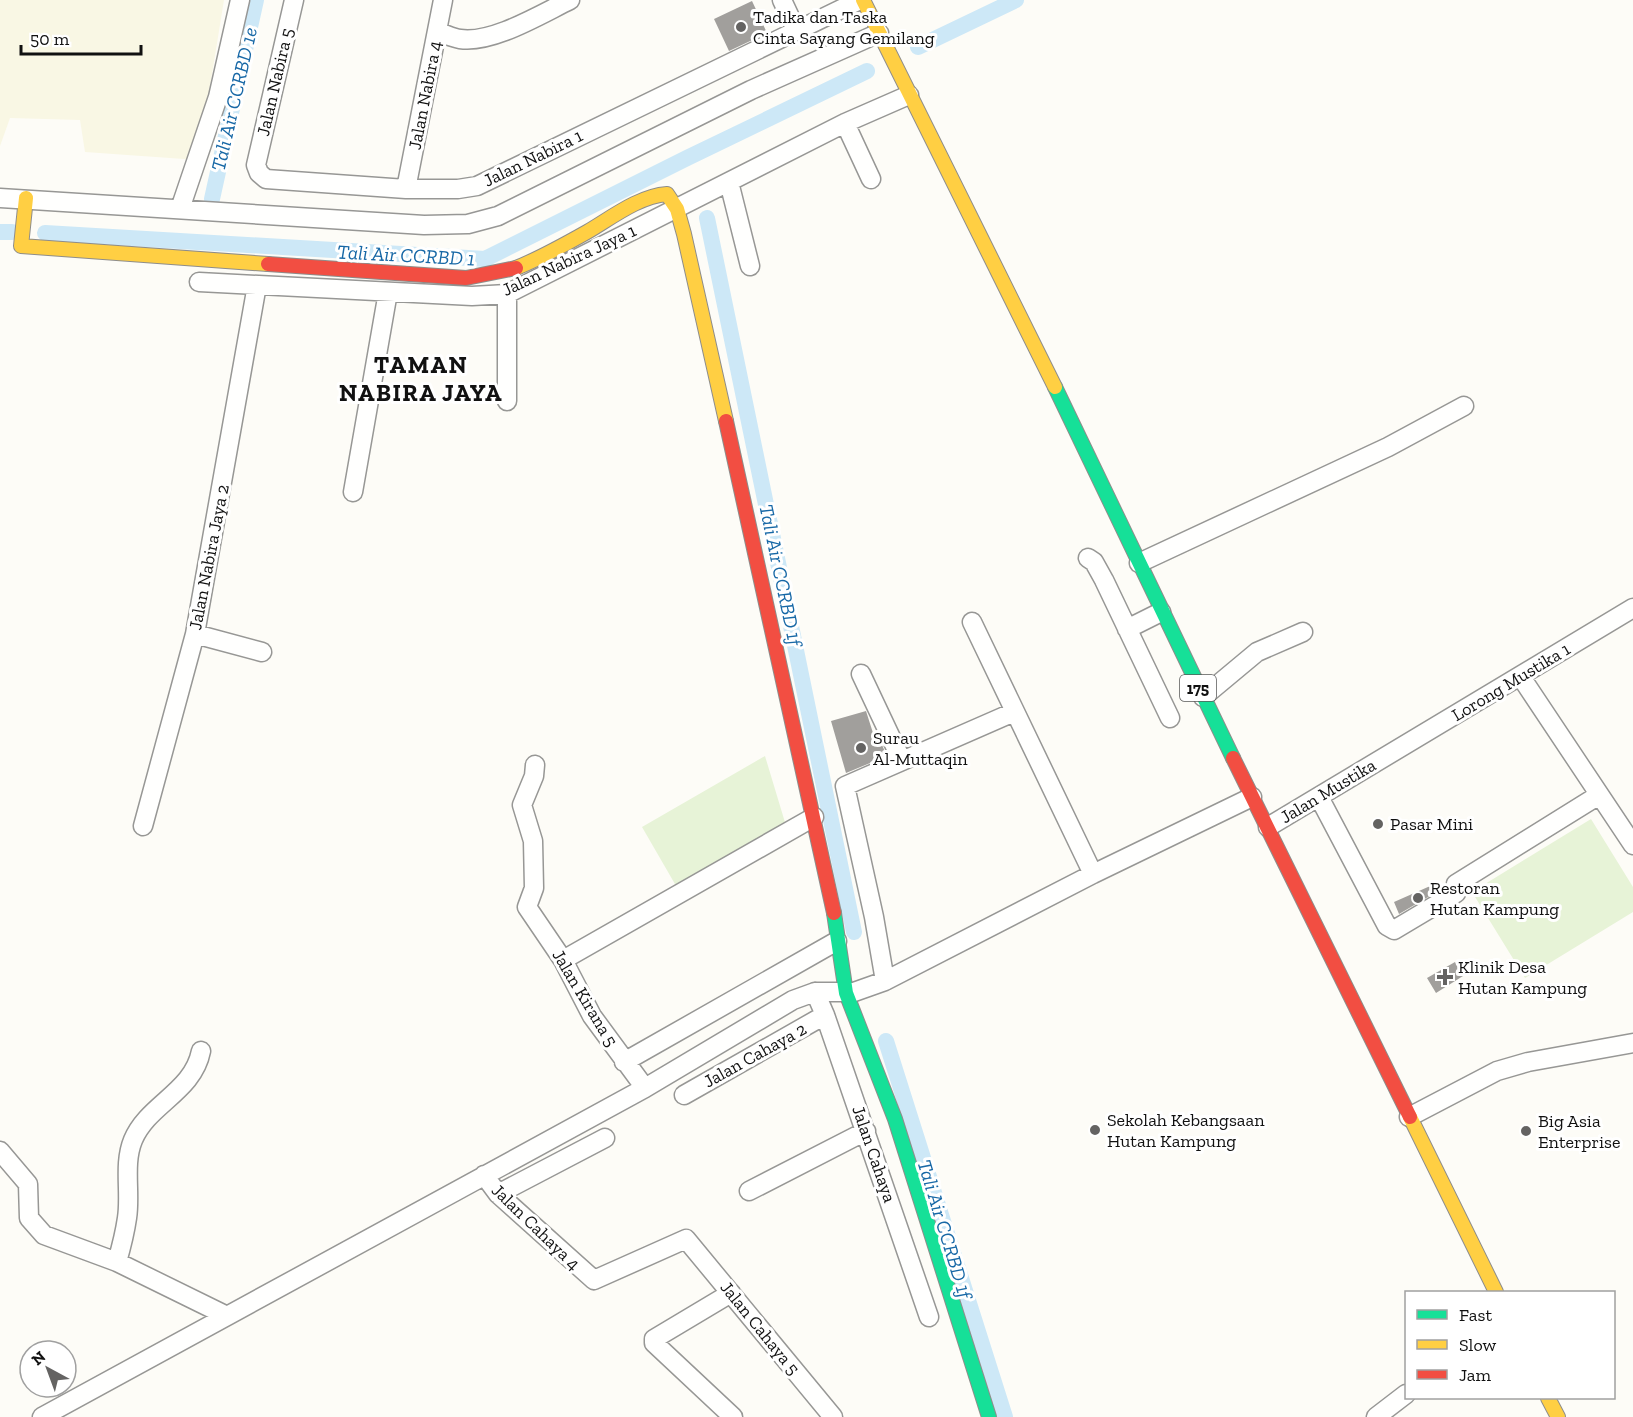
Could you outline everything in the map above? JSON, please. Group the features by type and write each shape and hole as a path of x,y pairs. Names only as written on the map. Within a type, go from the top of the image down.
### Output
{"street":[{"path":"180,209 218,97 240,0"},
{"name":"Jalan Nabira 5","path":"256,165 294,0"},
{"name":"Jalan Nabira 4","path":"406,189 443,0"},
{"path":"438,32 460,39 477,39 520,24 570,0"},
{"path":"782,0 796,30"},
{"name":"Jalan Nabira 1","path":"256,165 259,173 266,179 406,189 459,189 477,186 861,0"},
{"name":"175","path":"861,0 1021,316 1161,612 1496,1291"},
{"path":"0,198 424,225 468,224 486,220 540,197 751,90 879,33"},
{"name":"Jalan Nabira Jaya 1","path":"200,282 481,296 507,294 844,123 905,88"},
{"path":"844,123 871,179"},
{"path":"729,182 750,266"},
{"path":"26,198 21,246 466,278 487,277 516,268 655,195 667,194 677,209 774,631 832,901 846,993 894,1119 989,1417"},
{"name":"Jalan Nabira Jaya 2","path":"143,826 195,634 257,285"},
{"path":"354,492 388,291"},
{"path":"507,294 507,400"},
{"path":"1139,563 1388,447 1464,406"},
{"path":"1088,558 1094,562 1104,580 1170,718"},
{"path":"1127,629 1161,612"},
{"name":"Lorong Mustika 1","path":"1388,755 1630,616"},
{"path":"972,622 1093,874"},
{"path":"1203,697 1257,652 1303,632"},
{"path":"195,634 262,652"},
{"path":"861,674 902,761"},
{"path":"1521,677 1633,845"},
{"path":"885,981 874,917 843,790 848,783 1014,712"},
{"name":"Jalan Mustika","path":"1268,827 1388,755"},
{"name":"Jalan Kirana 5","path":"535,765 534,776 522,805 533,841 534,888 527,907 563,960 592,1017 645,1088"},
{"path":"1319,797 1387,926 1394,930 1456,893 1456,884 1599,795"},
{"path":"42,1417 225,1315 645,1088 793,1000 815,992 854,992 885,981 1093,874 1252,797"},
{"path":"563,960 814,817"},
{"path":"624,1062 837,940"},
{"name":"Jalan Cahaya","path":"815,992 866,1131 929,1317"},
{"name":"Jalan Cahaya 2","path":"684,1095 825,1015"},
{"path":"1409,1117 1497,1071 1528,1062 1633,1043"},
{"path":"117,1262 128,1217 132,1142 146,1122 195,1071 201,1051"},
{"path":"749,1191 866,1131"},
{"path":"498,1194 605,1138"},
{"path":"0,1151 28,1184 29,1218 38,1230 117,1262 225,1315"},
{"name":"Jalan Cahaya 4","path":"484,1175 498,1194 594,1280 686,1239"},
{"name":"Jalan Cahaya 5","path":"686,1239 833,1417"},
{"path":"731,1293 654,1339 654,1342 733,1417"},
{"path":"1376,1417 1405,1395"},
{"path":"1549,1399 1558,1417"}],"shaded area":[{"path":"0,0 224,0 198,160 85,152 80,120 10,118 0,146"}],"green space":[{"path":"765,756 787,829 679,891 642,827"},
{"path":"1591,819 1633,887 1633,912 1525,978 1472,892"}],"building":[{"name":"Tadika dan Taska Cinta Sayang Gemilang","path":"752,1 767,33 729,51 714,19"},
{"name":"Surau Al-Muttaqin","path":"866,711 873,733 876,732 887,756 846,773 831,721"},
{"name":"Restoran Hutan Kampung","path":"1437,883 1440,890 1399,914 1394,902"},
{"name":"Klinik Desa Hutan Kampung","path":"1455,962 1463,976 1436,993 1427,978"}],"waterway":[{"name":"Tali Air CCRBD 1e","path":"212,199 256,0"},
{"name":"Tali Air CCRBD 1","path":"918,47 1016,0"},
{"name":"Tali Air CCRBD 1","path":"45,233 485,259 867,71"},
{"name":"Tali Air CCRBD 1f","path":"707,218 854,932"},
{"name":"Tali Air CCRBD 1","path":"0,232 12,232"},
{"name":"Tali Air CCRBD 1f","path":"886,1041 1005,1417"}],"traffic: fast":[{"path":"1055,387 1233,758"},
{"path":"834,913 846,993 895,1119 989,1417"}],"traffic: slow":[{"path":"863,0 1055,387"},
{"path":"516,268 587,232 625,208 646,199 667,194 677,209 684,234 726,421"},
{"path":"26,198 21,246 268,264"},
{"path":"1410,1117 1496,1291"},
{"path":"1549,1399 1558,1417"}],"traffic: jam":[{"path":"268,264 466,278 516,268"},
{"path":"726,421 834,913"},
{"path":"1233,758 1410,1117"}],"place":[{"name":"Tadika dan Taska Cinta Sayang Gemilang","path":"741,27"},
{"name":"Surau Al-Muttaqin","path":"861,748"},
{"name":"Pasar Mini","path":"1378,824"},
{"name":"Restoran Hutan Kampung","path":"1418,898"},
{"name":"Klinik Desa Hutan Kampung","path":"1445,977"},
{"name":"Sekolah Kebangsaan Hutan Kampung","path":"1095,1130"},
{"name":"Big Asia Enterprise","path":"1526,1131"}],"district":[{"name":"TAMAN NABIRA JAYA","path":"421,378"}]}
